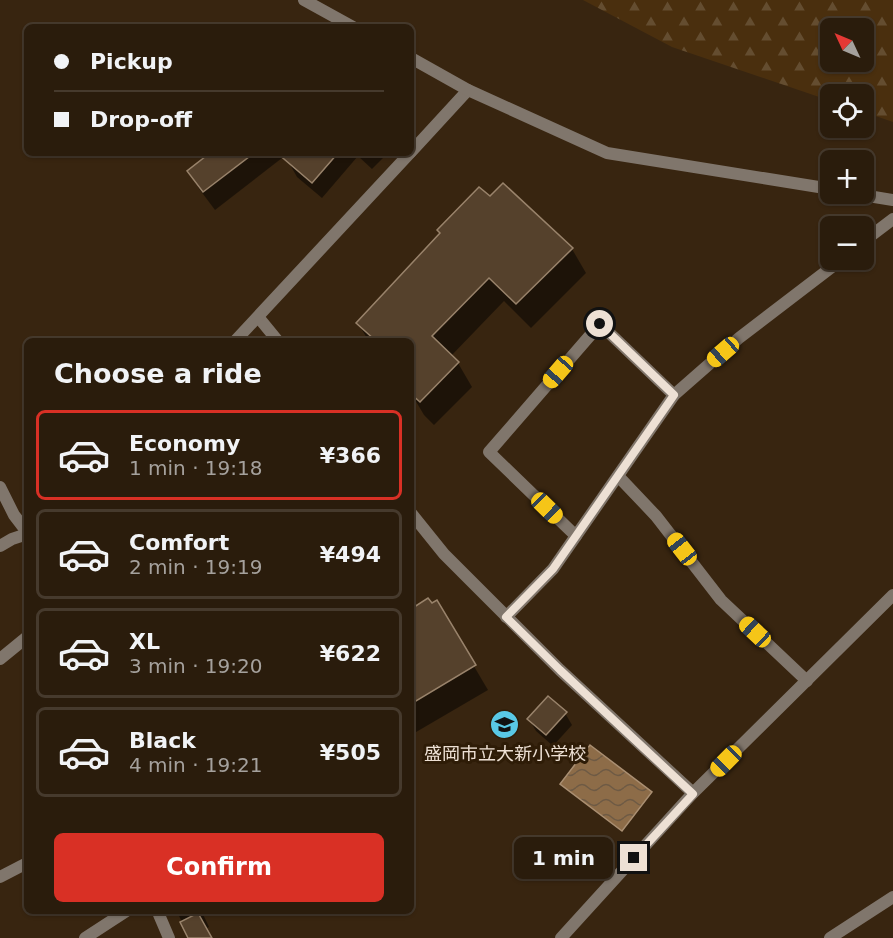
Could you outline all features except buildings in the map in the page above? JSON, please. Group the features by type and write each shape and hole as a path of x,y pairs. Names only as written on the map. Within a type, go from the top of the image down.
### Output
{"street":[{"path":"304,0 348,24"},
{"path":"414,60 468,90 606,153 820,187"},
{"path":"414,150 468,90"},
{"path":"238,338 408,156"},
{"path":"874,197 893,200"},
{"path":"874,233 893,219"},
{"path":"506,617 553,569 674,395 739,338 828,270"},
{"path":"259,318 275,338"},
{"path":"576,536 489,452 600,324 674,395"},
{"path":"618,476 656,516 721,600 807,681"},
{"path":"0,487 24,529"},
{"path":"414,517 444,554 506,617 693,794"},
{"path":"0,546 24,534"},
{"path":"561,938 693,794 893,595"},
{"path":"0,659 24,639"},
{"path":"0,877 24,865"},
{"path":"831,938 893,897"},
{"path":"85,938 122,914"},
{"path":"159,914 169,938"}],"green space":[{"path":"583,0 893,0 893,122 874,115 874,84 820,84 820,97 672,47"}],"water":[{"path":"590,745 652,792 622,831 560,784"}],"place":[{"name":"盛岡市立大新小学校","path":"505,725"}],"route":[{"path":"600,324 674,395 553,569 506,617 693,794 634,858"}]}
